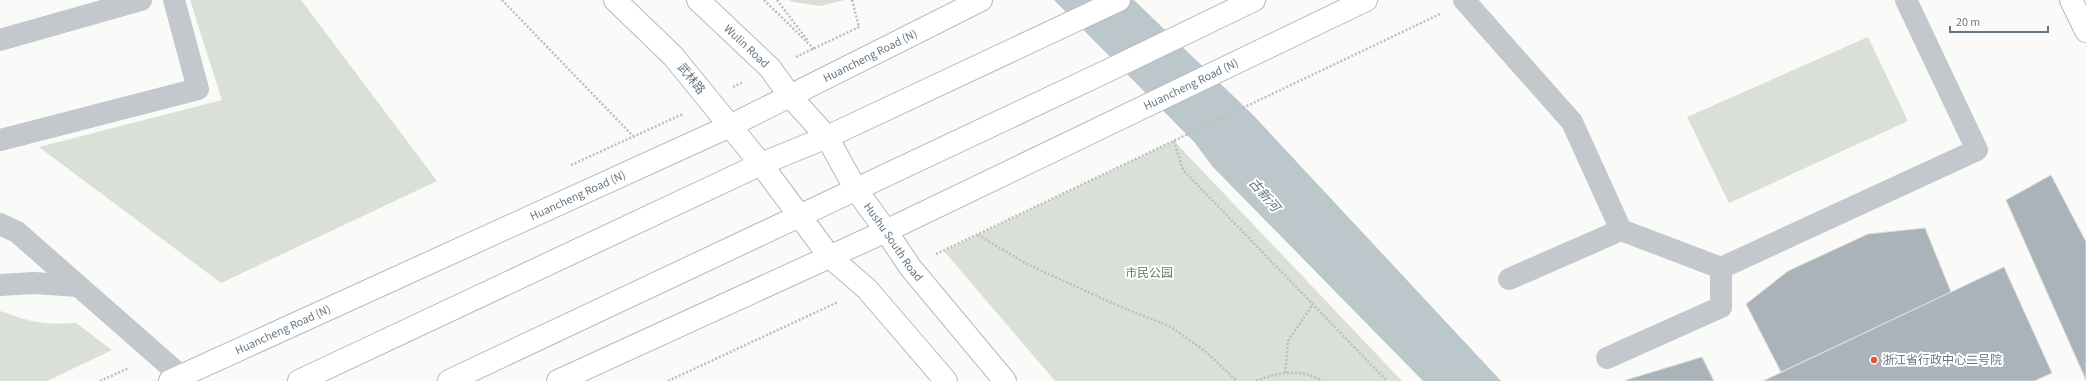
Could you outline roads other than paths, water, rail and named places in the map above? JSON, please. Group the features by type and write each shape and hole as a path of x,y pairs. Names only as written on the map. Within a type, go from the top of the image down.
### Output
{"main road":[{"name":"武林路","path":"615,0 673,56 761,164"},
{"name":"Wulin Road","path":"698,0 770,68 790,96"},
{"name":"Huancheng Road (N)","path":"175,378 730,126 981,0"},
{"path":"299,381 761,164 827,137 1119,0"},
{"path":"449,381 799,217 855,188 1105,72 1254,0"},
{"name":"Huancheng Road (N)","path":"558,381 886,231 1366,0"},
{"path":"2071,0 2086,30"},
{"name":"Hushu South Road","path":"790,96 827,137 855,188 910,267 1005,381"},
{"path":"761,164 830,257 866,288 946,381"}],"lane":[{"path":"0,40 141,0"},
{"path":"0,140 198,89 174,0"},
{"path":"1508,279 1621,230 1721,268 1977,150 1906,0"},
{"path":"1465,1 1572,122 1621,230"},
{"path":"0,224 17,232 157,355 175,378"},
{"path":"1607,358 1721,307 1721,268"},
{"path":"0,285 34,283 78,286"}],"water":[{"name":"古新河","path":"1054,0 1134,0 1254,116 1501,381 1423,381 1212,166 1195,143"}],"place":[{"name":"浙江省行政中心二号院","path":"1874,360"}],"park label":[{"name":"市民公园","path":"1149,273"}]}
